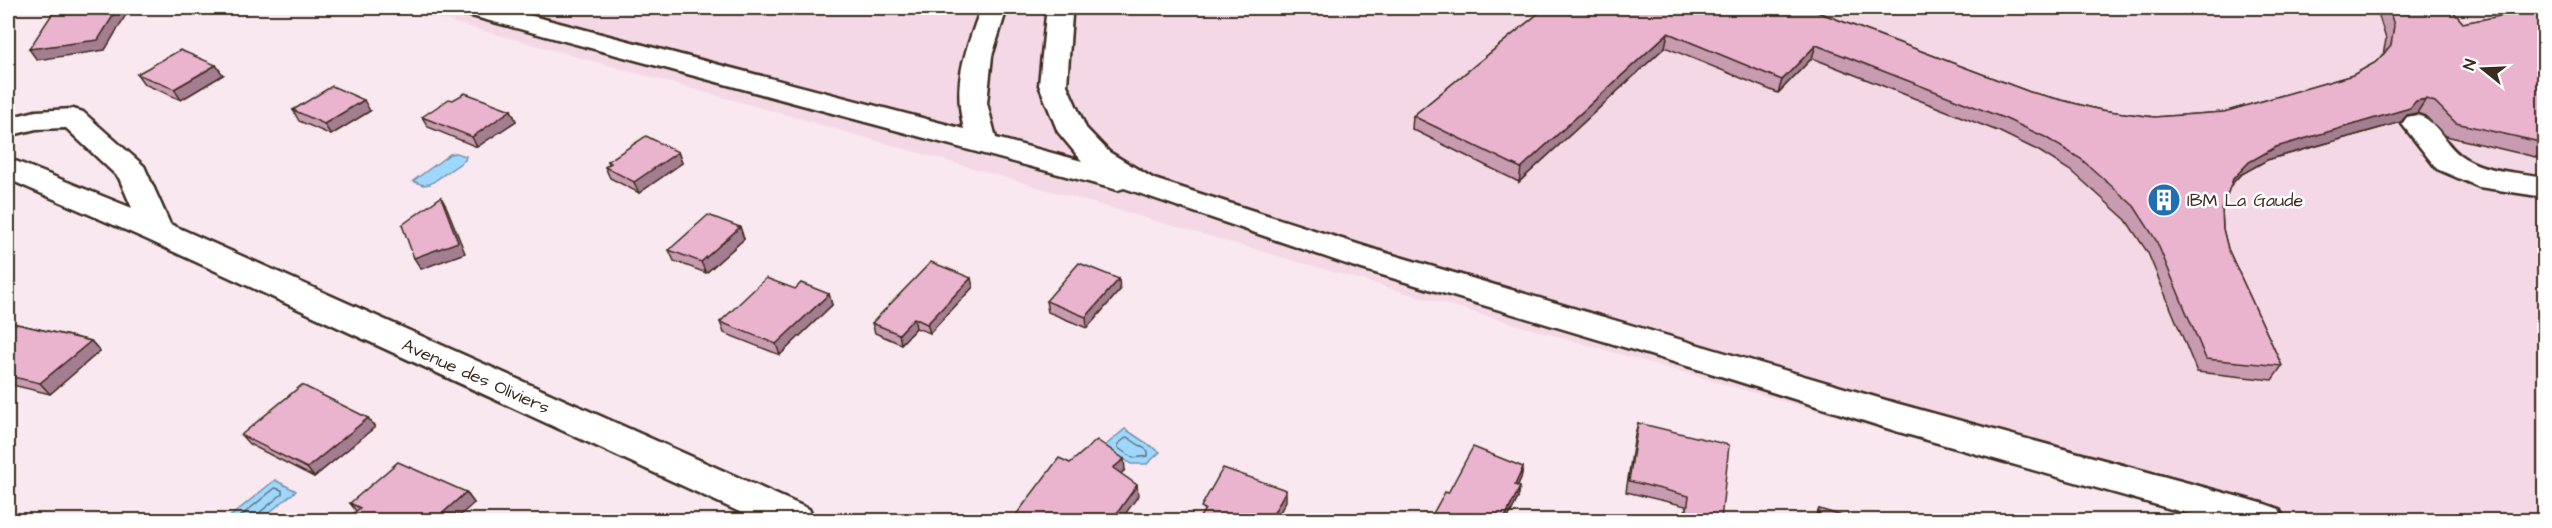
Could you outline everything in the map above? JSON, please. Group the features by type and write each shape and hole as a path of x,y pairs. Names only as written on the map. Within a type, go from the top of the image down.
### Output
{"street":[{"path":"473,8 1143,186 1365,258 1729,365 1899,418 2265,520"},
{"path":"983,144 972,103 978,56 994,8"},
{"path":"1064,8 1059,15 1053,85 1073,132 1098,159 1143,186"},
{"path":"8,127 36,120 73,118 133,173 157,231"},
{"path":"2417,124 2448,162 2479,177 2544,187"},
{"name":"Avenue des Oliviers","path":"8,168 157,231 795,520"}],"shaded area":[{"name":"IBM La Gaude","path":"401,8 2544,8 2544,520 2212,520 2156,501 1967,454 794,117"}],"water":[{"path":"450,154 466,156 465,160 430,184 423,185 413,181"},
{"path":"1125,429 1160,452 1147,464 1131,464 1105,446"},
{"path":"275,480 296,491 260,520 226,520"}],"building":[{"path":"56,8 118,8 98,40 29,49"},
{"path":"1545,8 1813,8 1812,10 2030,92 2101,110 2154,117 2224,112 2353,75 2378,61 2391,45 2394,26 2389,8 2450,8 2463,23 2544,8 2544,143 2456,123 2435,102 2426,99 2416,101 2410,108 2276,147 2249,162 2233,179 2222,209 2223,229 2228,249 2282,366 2206,359 2156,240 2134,206 2081,159 2045,137 2006,119 1816,45 1782,80 1668,33 1521,168 1413,116"},
{"path":"180,50 216,65 174,89 137,74"},
{"path":"332,86 364,100 324,124 293,110"},
{"path":"465,93 511,110 472,137 422,117 449,99 453,100"},
{"path":"646,136 678,152 634,182 605,167 611,163 608,161"},
{"path":"441,197 458,242 414,258 402,225"},
{"path":"708,215 740,227 701,262 669,250"},
{"path":"931,262 971,278 927,324 914,318 899,334 872,323"},
{"path":"1079,263 1119,279 1086,317 1046,301"},
{"path":"766,278 795,289 801,283 829,294 776,344 720,322"},
{"path":"8,322 91,341 40,383 8,376"},
{"path":"302,385 368,418 307,468 241,435"},
{"path":"1638,423 1729,445 1721,520 1686,517 1689,496 1629,481"},
{"path":"1097,440 1124,459 1113,468 1137,485 1112,520 1012,520 1059,458 1070,463"},
{"path":"1473,447 1523,467 1515,485 1520,487 1504,519 1494,515 1492,520 1439,520 1431,517 1445,492 1448,493"},
{"path":"398,462 466,492 435,520 346,520 360,508 350,503"},
{"path":"1223,468 1286,490 1270,520 1198,520 1205,509 1201,507"},
{"path":"1819,509 1855,520 1817,520"},
{"path":"586,516 596,520 582,520"}],"place":[{"name":"IBM La Gaude","path":"2164,200"}]}
